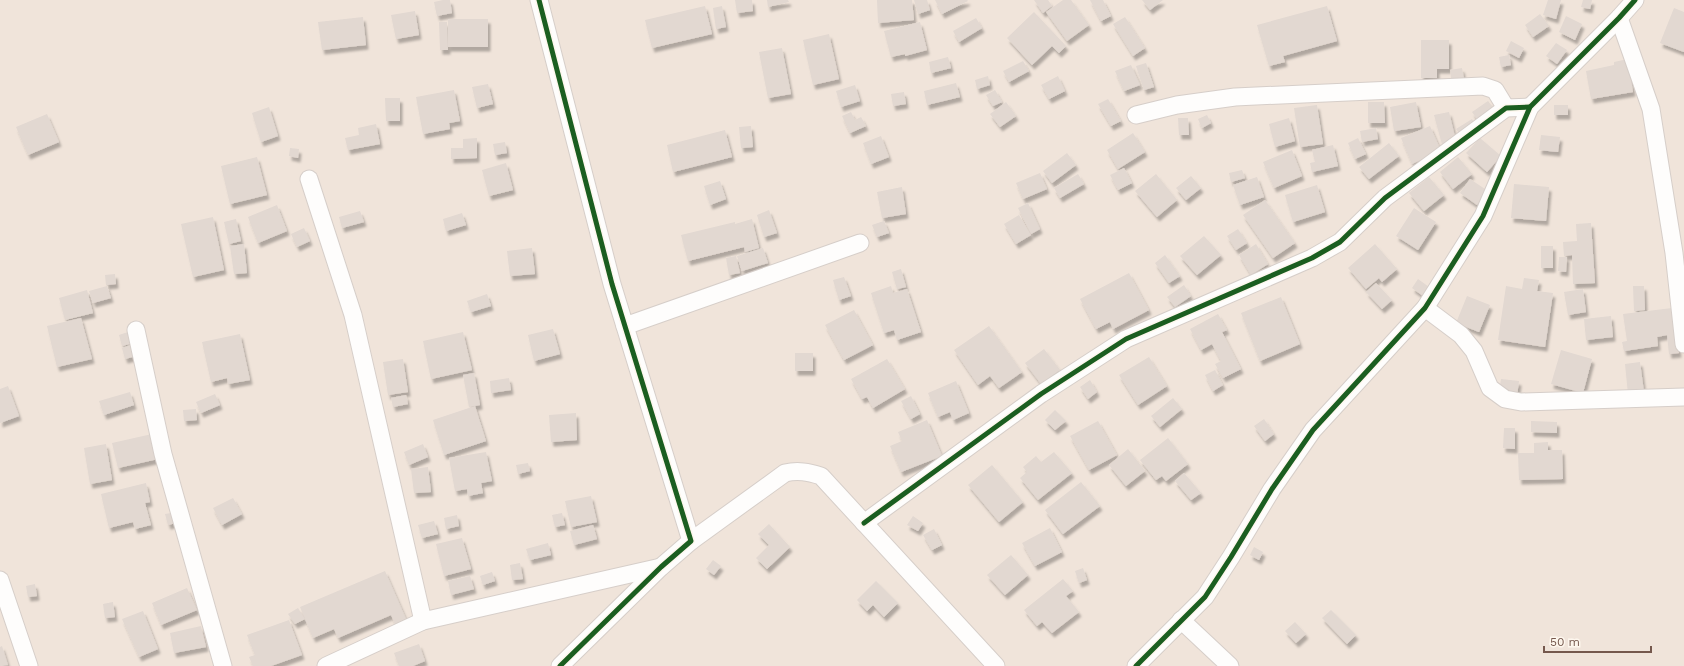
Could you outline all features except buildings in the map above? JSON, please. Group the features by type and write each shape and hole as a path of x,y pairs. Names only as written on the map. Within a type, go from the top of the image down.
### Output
{"street":[{"path":"539,0 612,284 691,541"},
{"path":"1136,666 1204,597 1231,557 1272,489 1313,430 1425,308 1483,216 1530,107 1635,0"},
{"path":"1619,18 1651,109 1679,251 1684,344"},
{"path":"1136,115 1177,105 1235,97 1483,86 1495,90 1506,108"},
{"path":"864,523 1041,394 1126,339 1312,258 1340,242 1385,198 1506,108 1530,107"},
{"path":"309,178 353,315 423,621"},
{"path":"625,326 860,243"},
{"path":"1425,308 1462,335 1474,352 1490,388 1505,399 1521,402 1684,397"},
{"path":"136,330 163,454 223,666"},
{"path":"560,666 661,567 691,541 776,478 795,470 805,471 821,476 996,666"},
{"path":"326,666 423,621 661,567"},
{"path":"0,580 29,666"},
{"path":"1181,620 1230,666"}],"shaded area":[{"path":"0,0 1684,0 1684,666 0,666"}],"cycle path":[{"path":"539,0 612,284 691,541 661,567 560,666"},
{"path":"1136,666 1205,597 1272,489 1313,430 1425,308 1483,216 1530,107 1635,0"},
{"path":"864,523 1041,394 1126,339 1312,258 1340,242 1385,198 1506,108 1530,107"}]}
